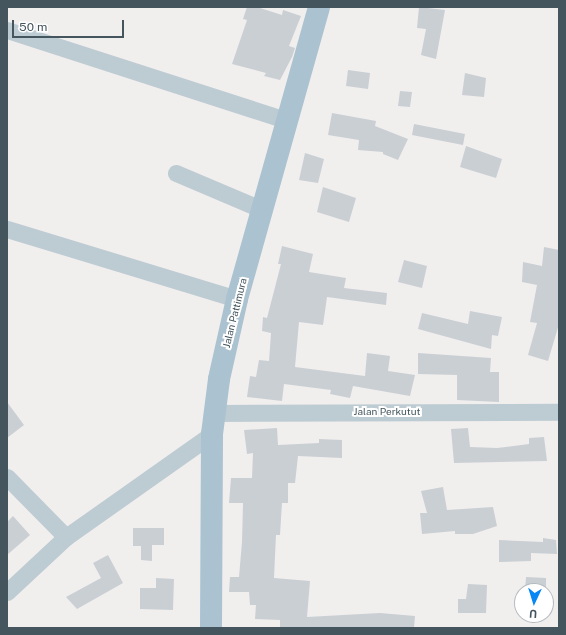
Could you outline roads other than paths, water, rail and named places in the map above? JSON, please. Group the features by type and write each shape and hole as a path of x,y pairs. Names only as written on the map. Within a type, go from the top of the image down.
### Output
{"main road":[{"name":"Jalan Pattimura","path":"211,628 213,424 237,299 319,7"}],"street":[{"path":"7,30 288,121"},
{"path":"176,173 263,210"},
{"path":"7,229 237,299"},
{"name":"Jalan Perkutut","path":"213,424 559,412"},
{"path":"7,592 66,537 213,424"},
{"path":"7,477 66,537"}]}
